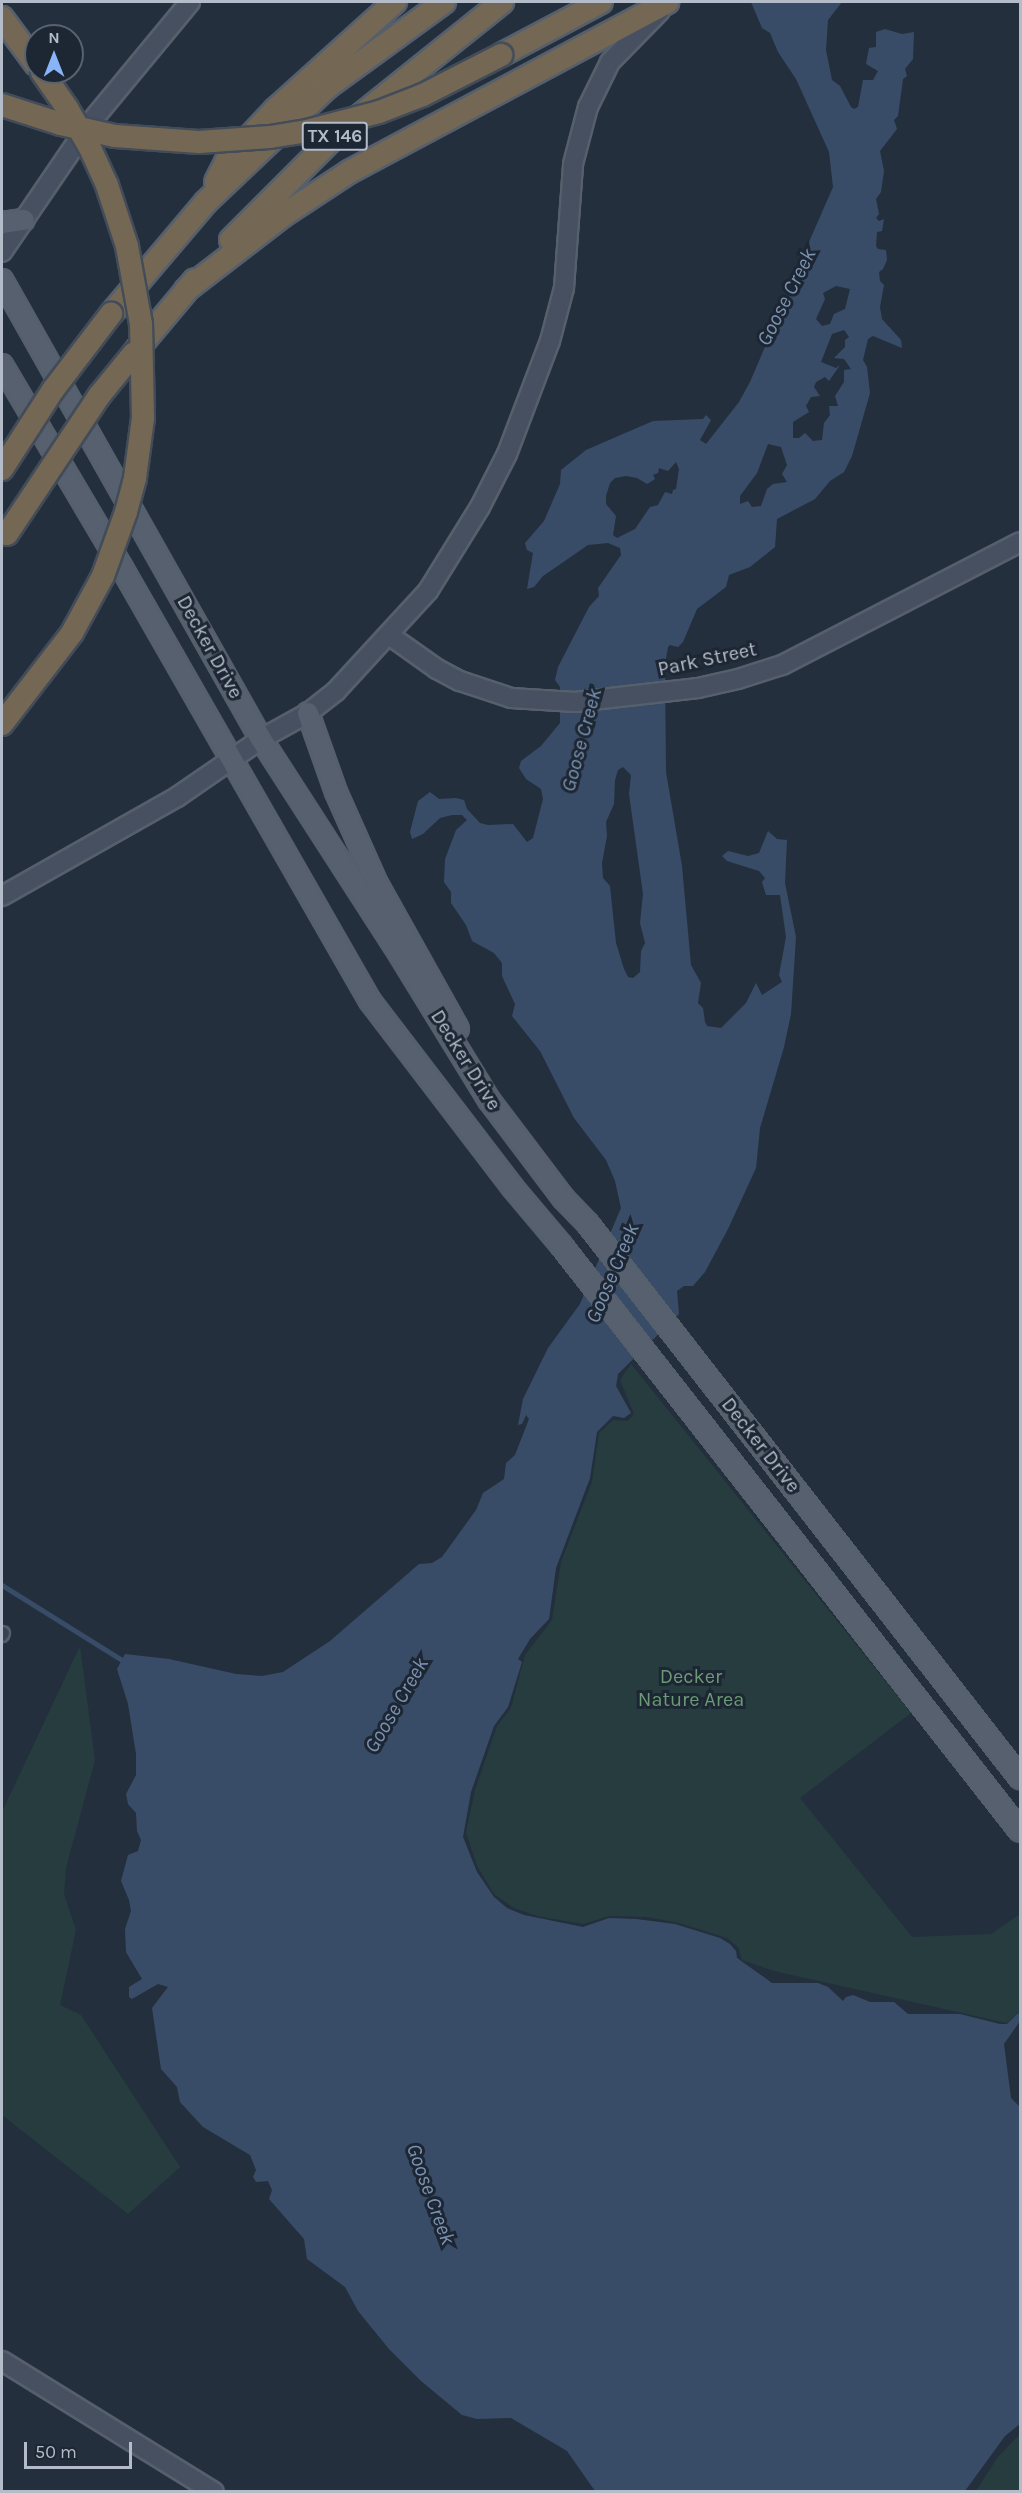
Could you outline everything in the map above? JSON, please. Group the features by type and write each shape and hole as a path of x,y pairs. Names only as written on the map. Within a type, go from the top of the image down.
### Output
{"highway":[{"path":"206,202 226,162 276,109 395,2"},
{"name":"TX 146","path":"2,469 53,390 111,314 206,202 326,88 444,2"},
{"name":"TX 146","path":"4,538 93,406 134,352 239,230 336,135 502,2"},
{"path":"2,105 61,124 115,136 165,141 238,140 307,131 379,112 423,96 601,2"},
{"path":"186,290 282,216 349,172 669,2"},
{"path":"2,18 24,48"},
{"path":"2,724 72,633 103,576 135,478 143,418 144,366 138,293 118,214 90,147 50,84"}],"main road":[{"path":"2,252 90,123 190,2"},
{"path":"2,896 177,796 261,739 308,713 336,691 428,591 457,547 507,454 550,341 564,288 573,164 588,107 610,62 669,2"},
{"path":"2,223 24,220"},
{"name":"Decker Drive","path":"2,280 261,739 394,945 489,1100 563,1198 588,1224 1020,1778"},
{"name":"Decker Drive","path":"2,365 370,1001 513,1188 561,1245 1020,1831"},
{"name":"Park Street","path":"389,635 437,669 460,681 488,693 534,701 575,702 698,688 738,679 782,665 1020,542"},
{"path":"308,713 336,792 377,884 452,1014 489,1100"},
{"path":"2,2361 214,2492"}],"green space":[{"name":"Decker Nature Area","path":"631,1364 911,1713 800,1798 912,1937 991,1934 1020,1914 1020,2014 1018,2012 1007,2023 774,1971 742,1960 738,1947 727,1938 679,1923 647,1917 609,1916 583,1924 537,1916 514,1908 494,1894 477,1866 466,1832 475,1790 497,1726 511,1708 525,1655 552,1620 561,1562 592,1482 599,1433 613,1420 628,1421 634,1414 620,1380"},
{"path":"80,1646 95,1760 66,1868 64,1894 76,1930 60,2005 81,2015 180,2167 128,2214 2,2115 2,1812"},
{"path":"1020,2434 1020,2491 976,2491 997,2458"}],"water":[{"name":"Goose Creek","path":"751,2 842,2 828,20 826,50 832,80 840,86 854,109 858,107 863,80 873,80 878,71 866,64 869,48 876,47 876,32 885,29 902,34 914,32 913,59 905,69 907,76 903,79 898,116 894,120 897,129 880,151 884,171 881,192 876,199 879,214 876,218 879,221 884,219 882,231 877,232 876,246 878,249 886,250 887,260 879,272 880,281 884,285 880,307 882,319 901,340 902,348 873,336 868,339 863,360 867,367 870,393 852,456 844,472 830,481 815,499 777,519 775,547 750,567 729,575 726,587 697,609 683,642 678,647 670,645 668,647 665,665 666,772 682,866 691,965 701,983 698,1003 703,1008 707,1026 721,1028 746,1003 756,983 762,995 782,982 779,975 786,937 780,895 766,895 762,882 765,878 759,871 727,861 722,856 728,851 748,856 759,853 768,831 777,839 787,840 785,883 796,937 791,1014 784,1047 760,1128 756,1168 728,1229 705,1272 693,1286 684,1286 677,1291 679,1314 618,1374 616,1386 631,1413 624,1418 613,1416 597,1432 590,1478 556,1568 549,1619 530,1639 518,1659 522,1662 508,1707 494,1726 471,1792 463,1837 477,1872 494,1897 507,1908 524,1915 583,1927 609,1918 675,1924 720,1938 730,1944 736,1951 737,1958 772,1983 818,1983 828,1987 843,2001 846,1997 853,1995 870,2002 894,2002 908,2014 960,2014 1000,2024 1007,2024 1018,2013 1020,2015 1020,2021 1004,2044 1011,2098 1020,2107 1020,2424 1005,2436 965,2491 595,2491 567,2451 511,2418 477,2419 462,2415 421,2381 389,2349 358,2311 345,2287 307,2259 304,2239 269,2199 272,2190 268,2181 256,2182 253,2177 256,2170 250,2155 203,2127 180,2102 177,2087 161,2069 152,2008 168,1987 158,1984 132,1999 129,1997 129,1987 142,1979 126,1952 125,1929 131,1911 121,1881 128,1855 138,1851 141,1840 137,1831 136,1813 128,1804 126,1794 136,1775 136,1754 128,1704 117,1669 125,1654 169,1659 236,1674 262,1676 283,1672 330,1641 419,1564 432,1563 442,1557 476,1510 483,1493 504,1479 506,1463 515,1455 529,1419 526,1415 522,1424 518,1425 523,1399 548,1348 580,1304 621,1208 615,1181 606,1160 574,1118 540,1051 512,1016 515,1004 502,976 502,963 494,953 472,941 466,925 451,903 451,892 444,882 445,859 456,830 467,820 462,815 452,815 440,818 423,834 412,839 410,832 418,801 430,792 439,799 464,800 467,809 480,823 513,824 527,842 533,838 543,799 541,789 526,779 519,768 521,761 541,746 560,723 560,687 555,680 558,667 589,607 599,596 598,588 621,555 620,548 608,543 588,545 543,576 534,587 527,589 533,553 527,550 525,543 544,521 560,484 561,470 586,450 653,421 703,419 706,415 711,420 700,440 706,444 739,402 782,307 809,261 809,242 833,187 829,152 796,79 778,52 770,33 762,28","holes":["836,286 850,289 845,309 834,314 830,324 822,326 816,319 825,299 823,293","844,330 849,337 845,340 845,347 834,358 844,359 851,369 844,370 844,382 835,396 838,406 829,406 830,415 824,423 822,440 813,441 805,433 799,438 793,438 793,422 809,412 806,406 811,397 820,396 814,387 816,382 825,377 829,381 840,365 836,368 821,362 832,334","768,444 781,447 787,465 782,474 787,482 773,484 767,489 761,506 752,507 748,501 740,504 740,496 757,473","676,462 679,469 676,489 672,494 665,492 658,505 650,507 635,529 617,538 613,535 616,516 606,504 610,483 615,478 626,476 637,478 647,484 655,479 653,475 658,473 659,468 668,471","623,767 631,775 629,794 643,894 640,923 645,943 641,951 640,972 633,978 628,977 624,969 616,943 610,886 603,878 602,863 607,836 606,822 614,804 615,780 618,770"]}],"waterway":[{"path":"2,1585 122,1660"}]}
